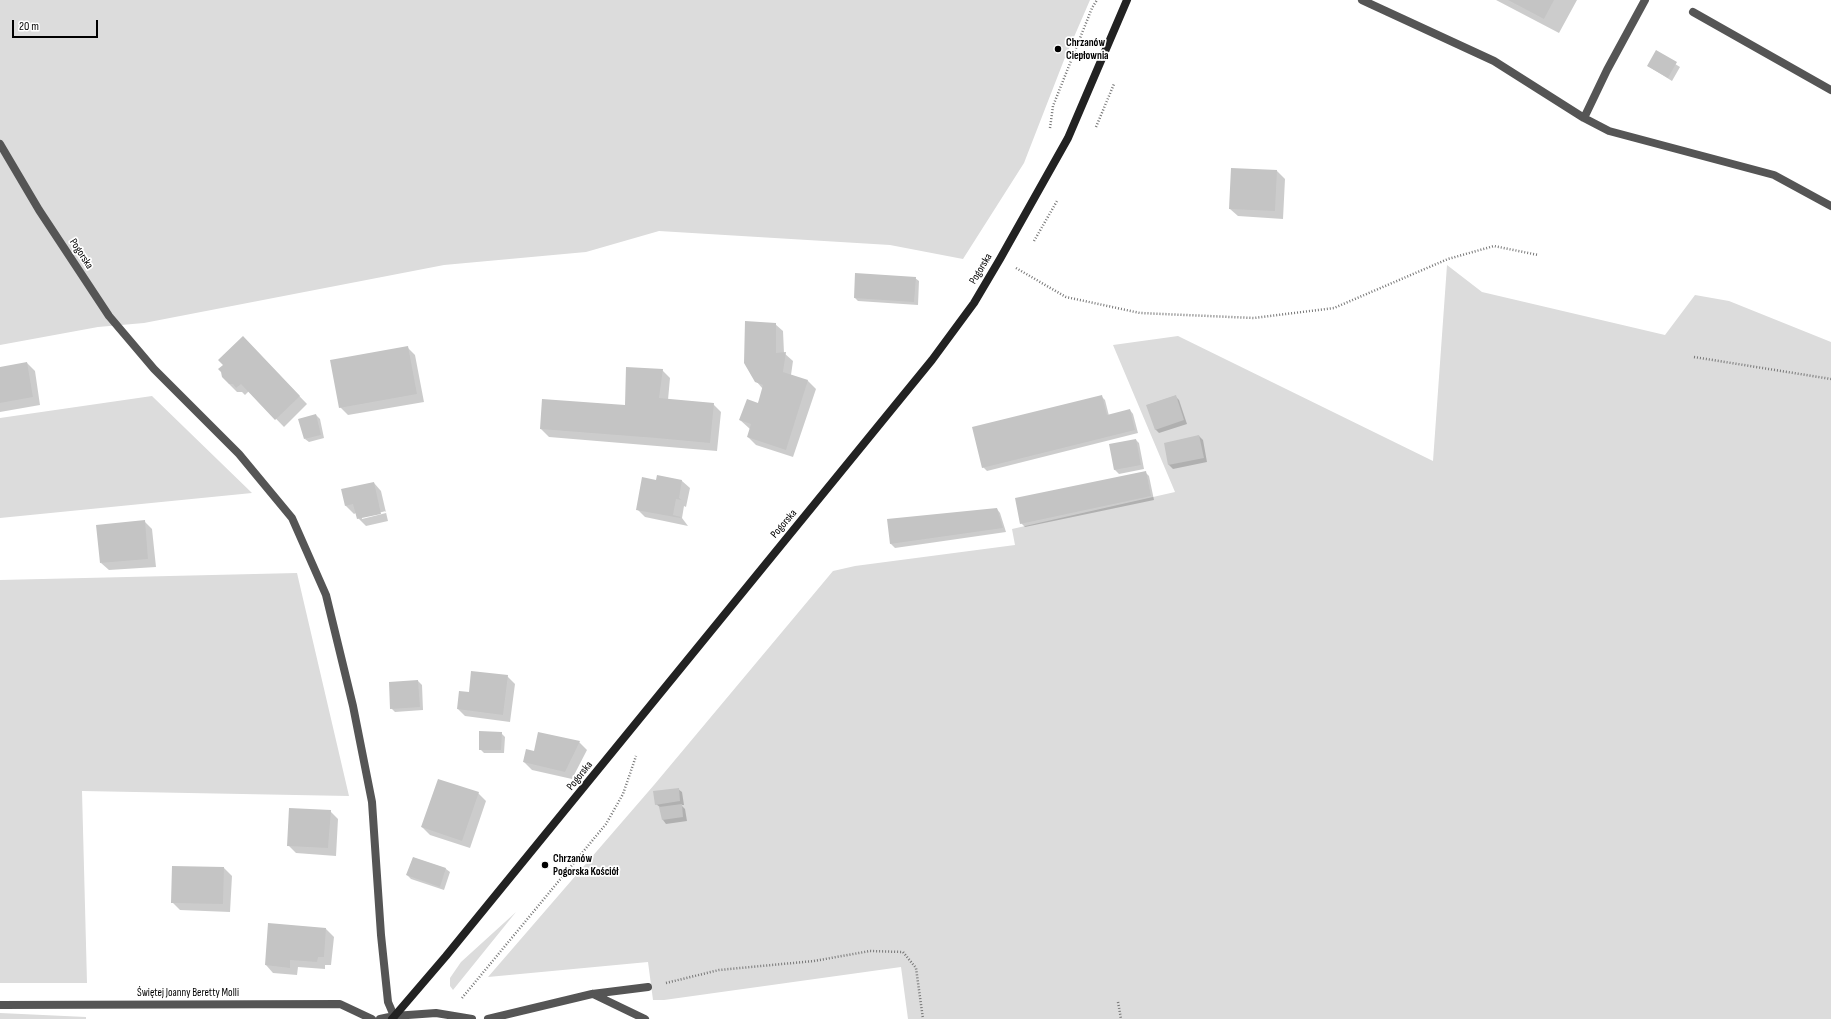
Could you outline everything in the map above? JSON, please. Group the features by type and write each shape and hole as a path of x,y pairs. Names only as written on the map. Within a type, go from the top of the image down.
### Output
{"street":[{"name":"Pogorska","path":"393,1018 471,926 932,360 974,303 1068,138 1127,0"}],"lane":[{"path":"1362,0 1494,62 1584,118 1609,131 1774,175 1831,206"},
{"path":"1584,118 1607,70 1645,0"},
{"path":"1693,12 1831,90"},
{"name":"Pogorska","path":"0,144 39,210 104,310 154,369 239,454 292,518 326,595 353,706 372,802 381,935 388,1002 393,1018"},
{"path":"488,1019 592,994 648,987"},
{"path":"592,994 645,1019"},
{"name":"Świętej Joanny Beretty Molli","path":"0,1005 340,1004 372,1019"},
{"path":"380,1019 436,1013 472,1019"}],"path":[{"path":"1049,134 1053,106 1092,8 1097,0"},
{"path":"1000,259 1066,297 1140,313 1254,318 1334,308 1448,259 1494,246 1538,255"},
{"path":"1694,357 1831,379"},
{"path":"648,987 719,970 814,961 870,951 903,952 916,968 923,1019"},
{"path":"1118,1002 1122,1019"}],"shaded area":[{"path":"0,0 1090,0 1064,60 1024,163 963,259 890,245 659,231 586,252 444,265 144,323 98,327 0,345"},
{"path":"1447,265 1482,292 1665,335 1695,295 1729,301 1831,342 1831,1019 908,1019 901,967 664,1000 653,1000 648,962 488,977 654,785 833,571 855,566 1015,545 1012,529 1175,492 1113,345 1178,336 1433,461"},
{"path":"152,396 252,493 0,518 0,418"},
{"path":"297,573 349,796 82,791 87,983 0,983 0,580"},
{"path":"516,912 453,990 450,986 450,978 461,962"},
{"path":"0,1013 86,1017 86,1019 0,1019"}],"building":[{"path":"1508,0 1554,0 1544,19"},
{"path":"1656,50 1677,62 1668,78 1647,66"},
{"path":"1231,168 1277,170 1275,211 1229,209"},
{"path":"855,273 916,277 914,302 854,298"},
{"path":"745,321 776,323 776,353 786,352 783,372 808,380 786,450 747,437 751,424 739,420 747,399 758,403 763,385 755,382 744,363"},
{"path":"243,336 300,396 275,420 241,384 236,388 233,384 229,384 222,377 221,372 218,369 223,365 218,360"},
{"path":"408,346 417,394 339,408 330,360"},
{"path":"27,362 33,397 0,403 0,367"},
{"path":"626,367 663,369 659,398 714,403 710,443 540,429 542,399 625,405"},
{"path":"1102,395 1107,415 1130,409 1135,430 982,468 972,427"},
{"path":"1176,395 1184,420 1155,430 1146,405"},
{"path":"316,414 321,435 304,439 298,419"},
{"path":"1199,435 1204,458 1168,465 1164,443"},
{"path":"1136,439 1141,465 1114,470 1109,444"},
{"path":"1146,471 1151,496 1020,524 1015,498"},
{"path":"657,475 682,480 679,498 682,500 676,499 673,515 681,517 680,518 636,510 642,477 656,480"},
{"path":"374,482 381,514 357,519 353,504 345,506 341,489"},
{"path":"997,508 1003,528 890,544 887,519"},
{"path":"145,520 148,559 100,563 96,525"},
{"path":"471,671 508,675 503,715 457,709 459,691 469,692"},
{"path":"418,680 420,707 390,709 389,682"},
{"path":"479,731 502,732 501,750 479,750"},
{"path":"538,732 580,741 565,772 523,762 526,749 534,751"},
{"path":"438,779 479,792 462,841 421,827"},
{"path":"679,788 680,801 655,805 653,791"},
{"path":"682,804 683,817 662,820 659,807"},
{"path":"289,808 331,810 328,848 287,846"},
{"path":"413,857 446,868 440,887 406,875"},
{"path":"172,866 224,867 223,904 171,903"},
{"path":"268,923 326,928 324,957 318,957 317,962 290,960 290,968 265,965"}],"place":[{"name":"Chrzanów Ciepłownia","path":"1058,49"},
{"name":"Chrzanów Pogorska Kościół","path":"545,865"}]}
